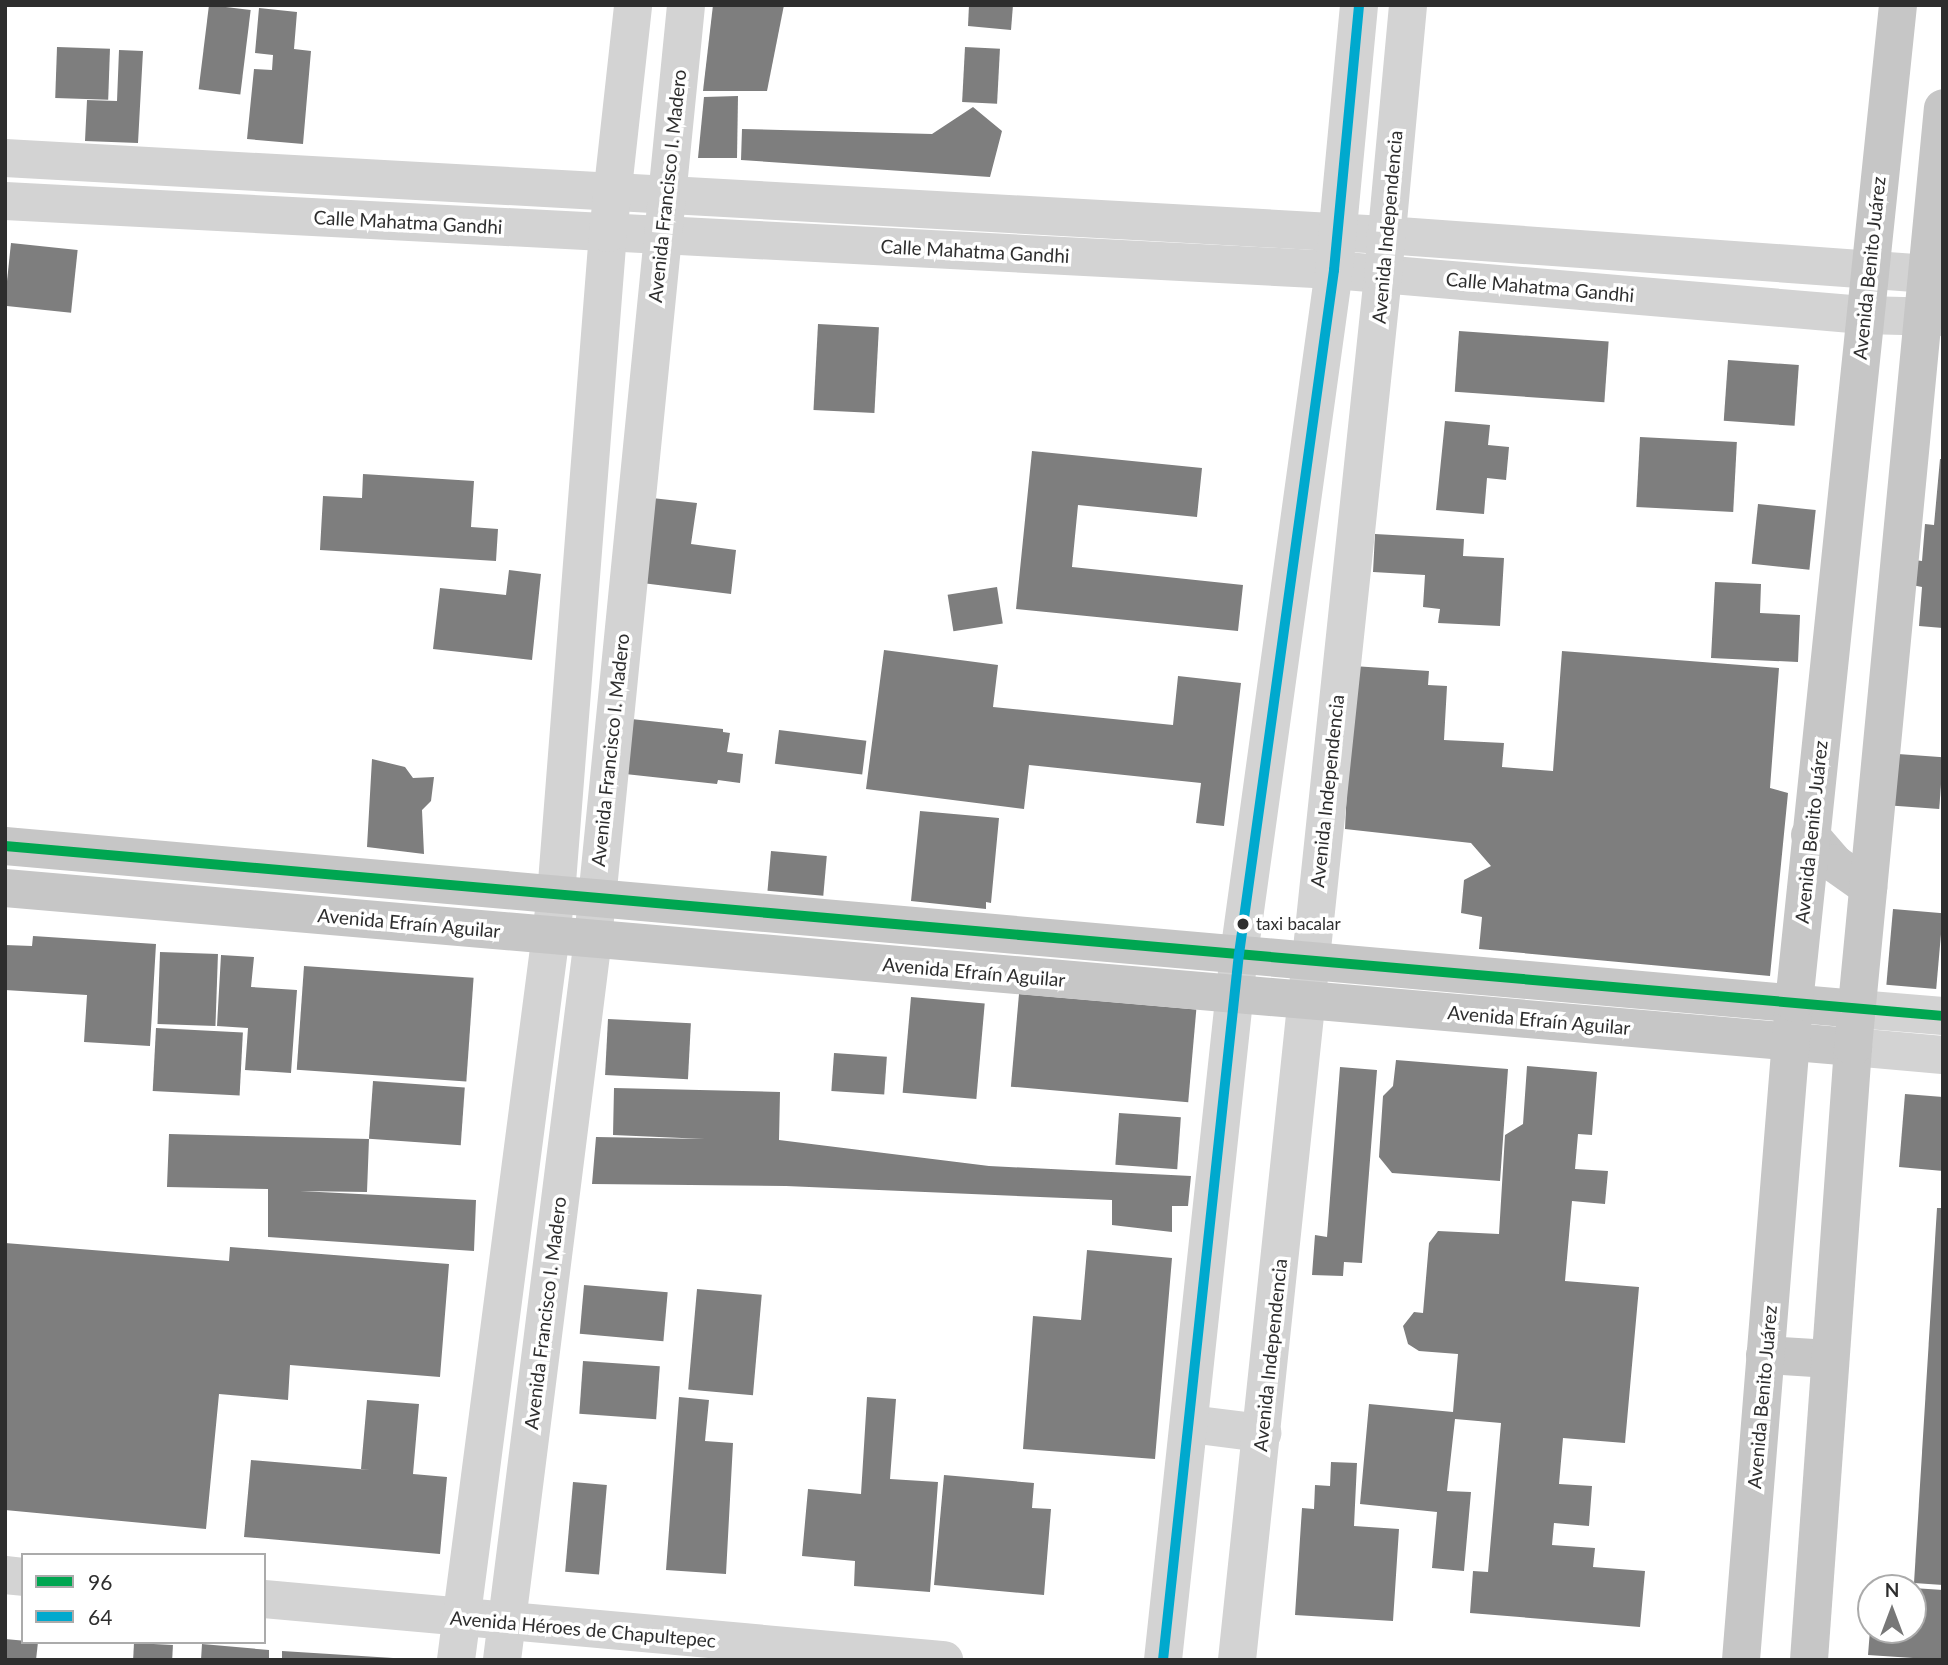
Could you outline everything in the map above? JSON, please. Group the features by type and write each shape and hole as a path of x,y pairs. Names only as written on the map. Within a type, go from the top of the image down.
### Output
{"main road":[{"name":"Avenida Benito Juárez","path":"1741,1660 1790,1041 1863,315 1898,5"},
{"path":"1809,1660 1853,1047 1868,887 1932,316 1943,108"},
{"path":"1810,835 1834,863 1868,887"},
{"name":"Avenida Efraín Aguilar","path":"5,846 1857,1009"},
{"name":"Avenida Efraín Aguilar","path":"5,888 1853,1047"},
{"path":"1765,1354 1830,1359"}],"street":[{"name":"Avenida Francisco I. Madero","path":"456,1660 556,895 608,233 633,5"},
{"name":"Avenida Francisco I. Madero","path":"502,1660 593,939 661,234 686,5"},
{"path":"1163,1660 1237,994 1239,954 1336,251 1359,5"},
{"name":"Avenida Independencia","path":"1237,1660 1383,275 1408,5"},
{"name":"Calle Mahatma Gandhi","path":"5,159 666,193 1336,251 1383,275 1863,315 1932,316"},
{"name":"Calle Mahatma Gandhi","path":"5,201 608,233 1336,251 1385,235 1934,274"},
{"name":"Avenida Efraín Aguilar","path":"1857,1009 1943,1016"},
{"name":"Avenida Efraín Aguilar","path":"1853,1047 1943,1055"},
{"path":"1190,1424 1262,1433"},
{"name":"Avenida Héroes de Chapultepec","path":"266,1600 944,1660"}],"building":[{"path":"209,5 251,10 240,94 199,89"},
{"path":"713,5 784,5 767,91 703,91"},
{"path":"969,5 1013,5 1011,30 968,26"},
{"path":"259,8 297,12 294,49 311,51 303,144 247,139 254,69 272,70 273,55 255,53"},
{"path":"57,47 110,49 108,100 55,98"},
{"path":"965,47 1000,49 997,104 962,102"},
{"path":"119,50 143,51 138,143 85,141 87,100 117,101"},
{"path":"738,96 737,158 698,158 704,97"},
{"path":"973,107 1002,131 990,177 741,160 742,129 932,134"},
{"path":"11,243 78,250 71,313 5,306"},
{"path":"818,324 879,327 874,413 813,410"},
{"path":"1459,331 1609,341 1604,402 1455,392"},
{"path":"1728,360 1799,365 1795,426 1724,421"},
{"path":"1445,421 1490,425 1488,445 1509,447 1506,480 1487,478 1484,514 1436,510"},
{"path":"1640,437 1737,442 1733,512 1636,507"},
{"path":"1032,451 1202,468 1197,517 1078,505 1072,567 1243,585 1238,631 1016,609"},
{"path":"1940,459 1943,459 1943,628 1919,626 1922,587 1912,585 1914,560 1922,561 1925,524 1934,525"},
{"path":"363,474 474,481 471,527 498,529 496,561 320,550 323,496 362,498"},
{"path":"652,498 697,503 691,544 736,550 731,594 642,583"},
{"path":"1758,504 1816,510 1809,570 1752,564"},
{"path":"1375,534 1464,539 1463,556 1504,558 1500,626 1438,623 1440,609 1423,607 1425,575 1373,572"},
{"path":"509,570 541,574 532,660 433,649 440,588 506,595"},
{"path":"1715,582 1761,584 1760,613 1800,615 1798,662 1711,658"},
{"path":"997,587 1003,624 953,631 948,595"},
{"path":"884,650 998,665 993,707 1173,725 1178,676 1241,683 1224,826 1196,823 1201,783 1029,765 1024,809 866,789"},
{"path":"1562,651 1779,668 1770,788 1788,793 1770,976 1479,949 1482,917 1461,913 1464,880 1491,866 1471,843 1345,829 1353,666 1429,671 1428,685 1447,686 1444,740 1504,743 1502,767 1553,771"},
{"path":"622,718 723,729 723,732 730,733 727,752 743,754 740,783 718,780 717,784 616,773"},
{"path":"779,730 866,741 862,774 775,764"},
{"path":"1898,754 1943,757 1939,809 1894,806"},
{"path":"372,759 405,767 413,778 434,777 431,801 422,810 424,854 367,847"},
{"path":"920,811 999,818 991,903 986,902 986,909 911,901"},
{"path":"771,851 827,856 823,896 768,891"},
{"path":"1893,909 1943,913 1936,989 1886,985"},
{"path":"33,936 156,944 150,1046 84,1042 87,995 5,990 5,945 32,946"},
{"path":"160,952 218,954 215,1026 157,1024"},
{"path":"221,955 254,957 251,987 297,990 291,1073 245,1070 248,1028 217,1026"},
{"path":"304,966 474,978 466,1082 297,1070"},
{"path":"1019,994 1196,1010 1188,1102 1011,1087"},
{"path":"911,997 985,1003 976,1099 903,1093"},
{"path":"608,1019 691,1023 688,1079 605,1075"},
{"path":"156,1028 243,1033 240,1095 153,1091"},
{"path":"834,1053 887,1057 884,1095 831,1091"},
{"path":"1396,1060 1508,1069 1500,1181 1392,1173 1379,1157 1383,1096 1393,1086"},
{"path":"1527,1066 1597,1072 1592,1135 1578,1134 1575,1169 1608,1171 1605,1204 1572,1201 1565,1281 1639,1287 1625,1443 1563,1438 1559,1484 1592,1486 1589,1526 1554,1523 1552,1545 1595,1548 1593,1567 1645,1571 1640,1627 1470,1613 1473,1571 1488,1572 1501,1423 1455,1419 1447,1491 1471,1492 1464,1571 1432,1568 1437,1512 1360,1504 1369,1404 1453,1412 1458,1354 1419,1351 1408,1344 1403,1326 1414,1312 1423,1313 1429,1243 1438,1231 1499,1234 1505,1135 1523,1124"},
{"path":"1340,1067 1377,1070 1362,1263 1344,1262 1343,1276 1312,1275 1315,1235 1327,1237"},
{"path":"373,1081 465,1087 461,1145 369,1139"},
{"path":"614,1088 780,1092 779,1140 989,1166 1191,1176 1188,1206 1172,1206 1172,1232 1112,1225 1112,1200 786,1186 592,1184 596,1137 705,1139 613,1135"},
{"path":"1905,1094 1943,1097 1943,1171 1899,1167"},
{"path":"1119,1113 1181,1117 1177,1169 1115,1165"},
{"path":"169,1134 369,1139 367,1192 300,1191 476,1200 474,1251 268,1237 268,1189 167,1187"},
{"path":"1937,1208 1943,1208 1943,1585 1927,1584 1927,1574 1915,1574"},
{"path":"5,1243 229,1261 230,1247 449,1264 440,1377 290,1365 288,1400 219,1394 206,1529 5,1510"},
{"path":"1087,1250 1172,1258 1155,1459 1023,1449 1033,1316 1081,1320"},
{"path":"584,1285 668,1292 663,1341 580,1334"},
{"path":"697,1289 762,1295 753,1395 688,1390"},
{"path":"583,1361 660,1366 656,1419 579,1414"},
{"path":"679,1397 709,1400 705,1441 733,1443 726,1574 666,1570"},
{"path":"867,1397 896,1399 890,1479 938,1482 930,1592 854,1586 855,1561 802,1556 808,1489 861,1494"},
{"path":"367,1400 419,1404 413,1474 447,1477 440,1554 244,1537 251,1460 370,1470 361,1469"},
{"path":"1331,1462 1357,1463 1354,1526 1399,1529 1393,1621 1295,1615 1302,1508 1314,1509 1315,1485 1330,1486"},
{"path":"944,1475 1034,1483 1032,1508 1051,1509 1044,1595 934,1585"},
{"path":"573,1482 607,1485 599,1575 565,1572"},
{"path":"1927,1589 1943,1590 1943,1660 1868,1655 1869,1644 1927,1644"},
{"path":"5,1639 21,1640 21,1644 38,1644 36,1660 5,1660"},
{"path":"134,1644 173,1645 172,1660 133,1660"},
{"path":"202,1644 269,1650 269,1660 201,1660"},
{"path":"282,1651 393,1658 393,1660 282,1660"}],"transit line":[{"name":"64","path":"1163,1660 1239,954 1334,270 1359,5"},
{"name":"96","path":"5,846 1943,1016"}],"place":[{"name":"taxi bacalar","path":"1243,924"}]}
